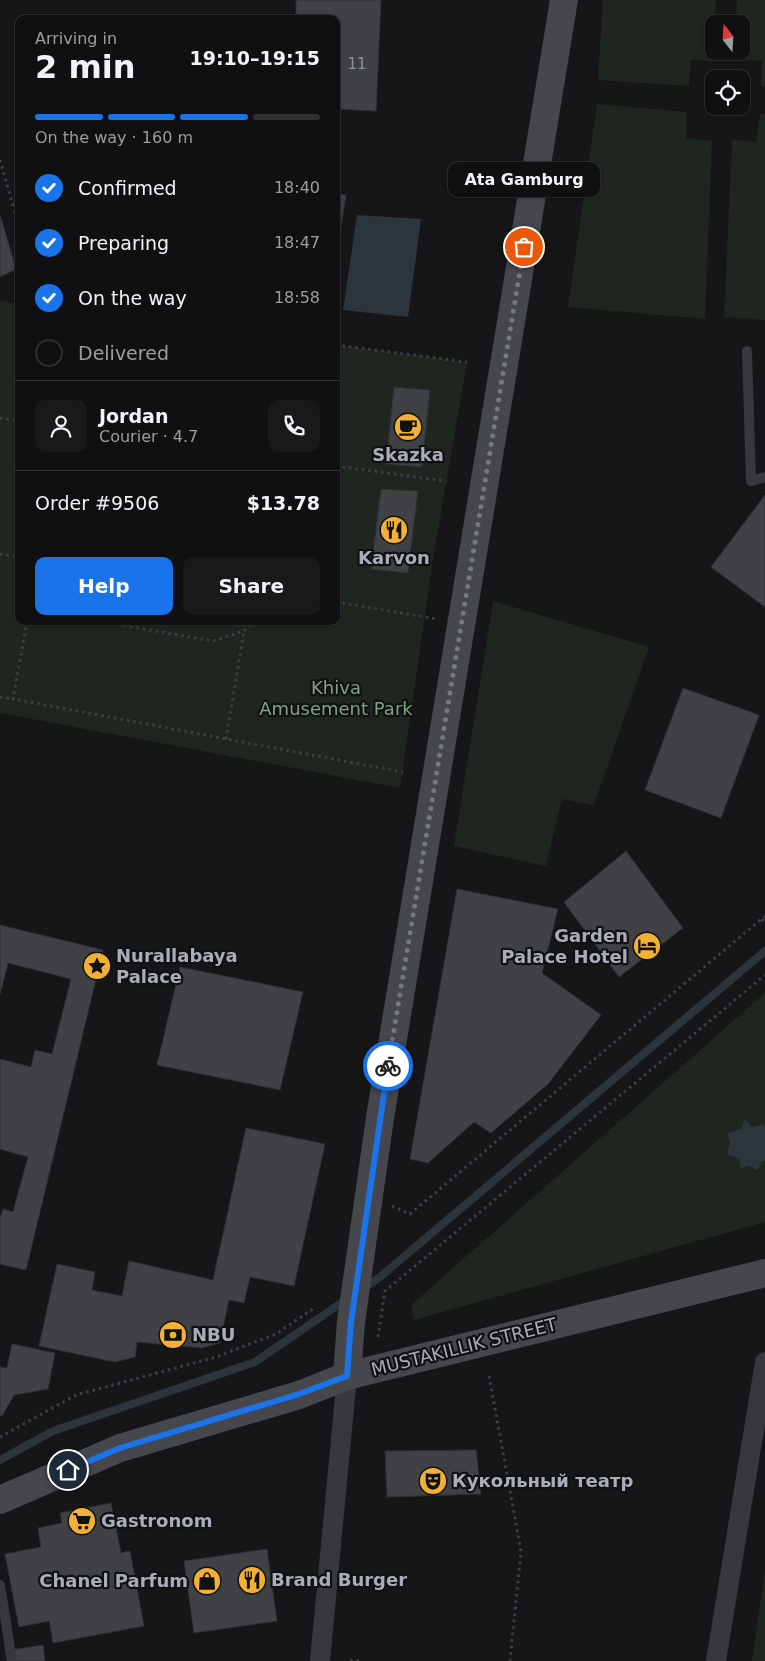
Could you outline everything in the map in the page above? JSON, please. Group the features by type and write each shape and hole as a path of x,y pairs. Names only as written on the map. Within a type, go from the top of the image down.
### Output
{"main road":[{"path":"347,1376 351,1322 380,1118 564,0"},
{"name":"MUSTAKILLIK STREET","path":"0,1500 120,1448 299,1394 347,1376 765,1273"}],"street":[{"path":"716,1661 765,1362"},
{"path":"320,1661 347,1376"}],"lane":[{"path":"747,351 751,481 765,477"},
{"path":"0,1584 12,1661"}],"path":[{"path":"0,160 15,213"},
{"path":"340,346 467,362"},
{"path":"0,418 15,420"},
{"path":"340,467 446,481"},
{"path":"0,554 15,556"},
{"path":"340,603 440,620"},
{"path":"13,699 26,625"},
{"path":"121,625 213,641 244,632 251,625"},
{"path":"226,739 244,632"},
{"path":"0,696 403,772"},
{"path":"369,1196 410,1214 763,917 765,923"},
{"path":"378,1337 385,1290 765,975"},
{"path":"0,1437 76,1396 216,1357 276,1334 313,1309"},
{"path":"489,1376 521,1551 510,1661"},
{"path":"350,1660 361,1661"}],"green space":[{"path":"603,0 716,0 715,15 705,15 705,60 712,61 691,60 689,86 598,80"},
{"path":"737,0 765,0 765,86 761,86 762,61 735,60 750,60 750,15 736,15"},
{"path":"597,104 687,112 686,138 712,141 705,319 568,307"},
{"path":"760,114 765,114 765,320 724,317 732,140 756,142"},
{"name":"Khiva Amusement Park","path":"0,301 15,303 15,625 340,625 340,346 467,362 433,559 400,788 0,713"},
{"path":"493,601 649,647 594,805 562,799 546,866 454,846"},
{"path":"765,993 765,1222 414,1320 411,1305"},
{"path":"765,1569 765,1661 752,1661"}],"shaded area":[{"path":"357,215 421,219 408,317 343,310"},
{"path":"745,1119 752,1127 764,1124 765,1128 765,1161 757,1170 749,1166 741,1168 739,1159 727,1154 730,1143 727,1133 741,1129"}],"building":[{"path":"296,0 381,0 376,111 340,109 340,15 296,15"},
{"path":"340,194 346,195 340,232"},
{"path":"0,215 15,270 0,277"},
{"name":"Skazka","path":"394,387 430,390 422,467 386,464"},
{"name":"Karvon","path":"381,489 418,491 408,573 371,569"},
{"path":"765,495 765,607 711,567"},
{"path":"683,688 759,715 721,818 645,790"},
{"path":"626,851 683,928 619,977 564,902"},
{"path":"457,889 558,909 542,973 601,1015 548,1084 491,1133 474,1122 428,1163 410,1159"},
{"path":"0,925 103,950 26,1270 0,1264 0,1218 3,1209 13,1212 28,1157 0,1149 0,1059 31,1067 35,1050 52,1054 71,979 8,963 0,994"},
{"path":"180,967 303,992 280,1090 157,1065"},
{"path":"246,1128 325,1144 294,1286 250,1277 244,1303 229,1300 220,1343 202,1348 137,1342 135,1357 115,1362 39,1346 57,1264 95,1272 92,1290 122,1296 129,1261 213,1280"},
{"path":"12,1344 55,1353 48,1389 14,1395 2,1416 0,1415 0,1367 7,1368"},
{"name":"Кукольный театр","path":"476,1450 481,1494 387,1497 385,1451"},
{"path":"111,1503 121,1553 130,1551 144,1626 53,1643 49,1621 19,1627 5,1554 41,1547 38,1528 62,1523 60,1513"},
{"path":"267,1549 277,1621 194,1633 184,1561"},
{"path":"43,1645 45,1661 12,1661 11,1650"}],"waterway":[{"path":"363,1289 380,1277 765,951"},
{"path":"0,1460 53,1431 255,1362 347,1299"}],"way so far":[{"path":"388,1066 524,247"}],"place":[{"name":"Ata Gamburg","path":"524,247"},
{"name":"Skazka","path":"408,427"},
{"name":"Karvon","path":"394,530"},
{"name":"Garden Palace Hotel","path":"647,946"},
{"name":"Nurallabaya Palace","path":"97,966"},
{"name":"NBU","path":"173,1335"},
{"name":"Кукольный театр","path":"433,1481"},
{"name":"Gastronom","path":"82,1521"},
{"name":"Brand Burger","path":"252,1580"},
{"name":"Chanel Parfum","path":"207,1581"}],"route":[{"path":"68,1470 120,1448 299,1394 347,1376 351,1322 388,1066"}]}
